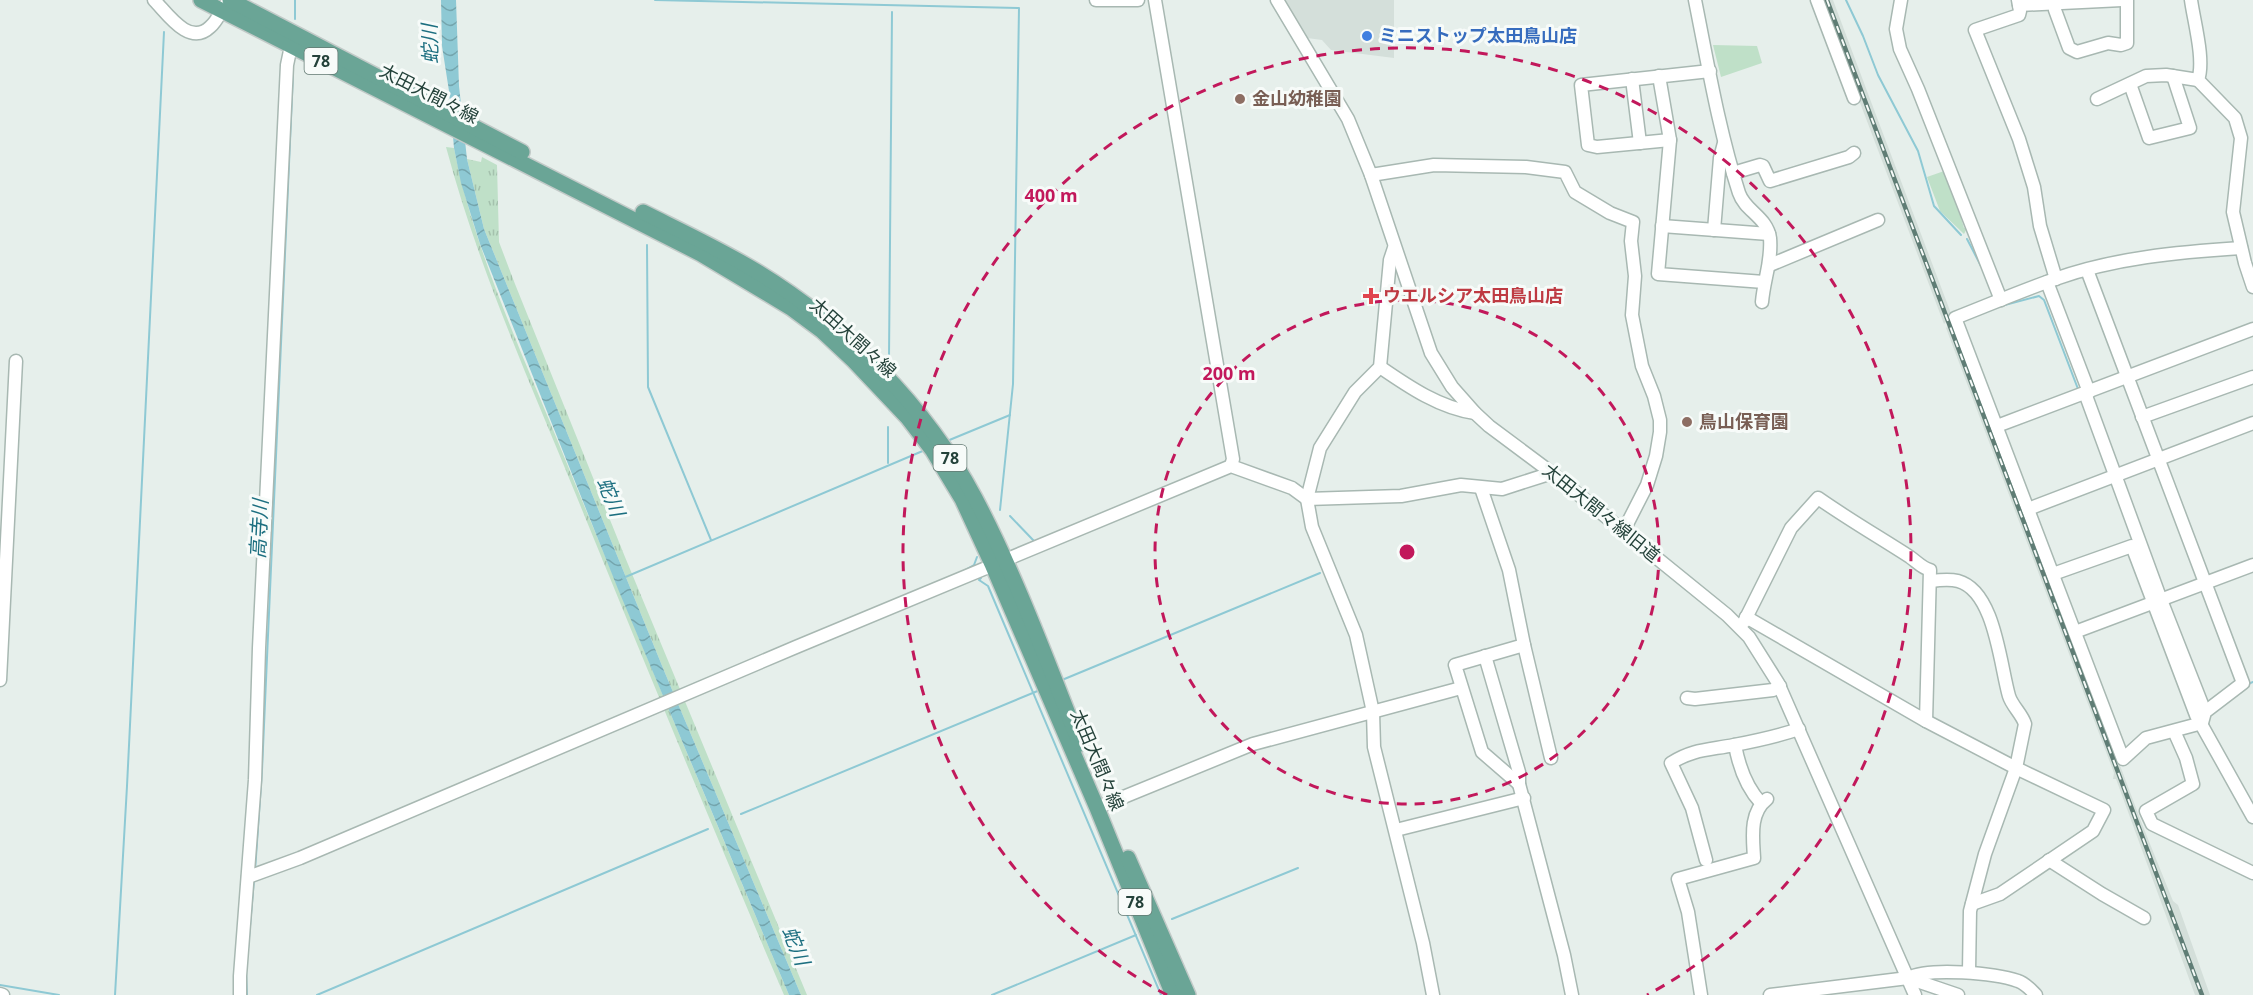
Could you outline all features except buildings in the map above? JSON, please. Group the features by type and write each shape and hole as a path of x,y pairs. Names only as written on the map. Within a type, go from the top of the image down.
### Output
{"main road":[{"name":"太田大間々線","path":"201,0 226,3 701,254 774,297 822,331 883,390 933,451 998,562 1188,995"},
{"name":"太田大間々線","path":"226,3 291,46 441,115"},
{"name":"太田大間々線","path":"998,562 1173,995"}],"street":[{"path":"154,0 178,26 194,33 208,29 226,3"},
{"path":"1096,0 1138,0"},
{"path":"1155,0 1232,448 1231,465"},
{"name":"太田大間々線旧道","path":"1277,0 1348,119 1371,175 1431,353 1452,387 1475,413 1716,606 1741,629 1763,657 1780,686 1915,995"},
{"path":"1695,0 1724,142 1733,173 1741,198 1763,221 1769,234 1770,265 1764,282 1762,302"},
{"path":"1817,0 1854,99"},
{"path":"1901,0 1896,28 1900,49 2001,300"},
{"path":"2122,0 2019,2 2019,15 1975,30 2019,139 2034,187 2051,280 2196,715 2203,717 2253,817"},
{"path":"2054,3 2069,48 2077,52 2108,42 2121,45 2127,42 2127,0"},
{"path":"2191,0 2199,51 2200,75 2198,80"},
{"path":"240,995 255,780 259,648 287,65 291,46"},
{"path":"1670,140 1588,145 1581,85 1710,71"},
{"path":"1659,76 1670,140 1658,274 1764,282"},
{"path":"2097,99 2146,76 2173,76 2198,80 2235,118 2241,138 2233,212 2253,287"},
{"path":"2130,84 2149,138 2190,128 2173,76"},
{"path":"1632,79 1640,143"},
{"path":"1714,230 1720,158 1724,142"},
{"path":"1733,173 1760,165 1763,166 1770,181 1849,157 1854,153"},
{"path":"1371,175 1434,165 1526,167 1565,172 1575,192 1610,213 1633,222 1631,241 1635,276 1632,315 1642,366 1658,412 1660,432 1656,456 1647,485 1623,532"},
{"path":"1770,265 1878,220"},
{"path":"1662,226 1769,234"},
{"path":"1394,248 1390,260 1380,367 1355,392 1320,448 1307,499 1312,526 1356,635 1373,711 1374,747 1423,943 1433,995"},
{"path":"2087,270 2243,682 2203,717 2174,731 2146,738 2123,759 1956,318 2051,280 2087,270 2152,255 2241,248"},
{"path":"1997,426 2253,329"},
{"path":"0,680 16,361"},
{"path":"1380,367 1407,386 1458,411 1475,413"},
{"path":"2142,417 2253,377"},
{"path":"2028,509 2253,423"},
{"path":"248,877 311,853 1231,465 1292,488 1307,499 1401,496 1461,485 1502,489 1552,473"},
{"path":"1481,488 1509,570 1551,758"},
{"path":"1741,629 1791,528 1818,498 1925,569 1930,570 1926,721"},
{"path":"2053,574 2132,546 2157,601"},
{"path":"2075,632 2253,565"},
{"path":"1930,580 1953,580 1963,583 1978,596 1987,611 2010,699 2024,721 2016,768 1987,845 1972,904 1968,947 1969,971"},
{"path":"1746,616 1926,721 2104,810 2093,831 2000,894 1972,904"},
{"path":"1519,784 1482,752 1455,664 1524,645"},
{"path":"1485,656 1519,772 1519,784 1564,955 1572,995"},
{"path":"1688,698 1773,690 1780,686"},
{"path":"1104,805 1253,744 1461,688"},
{"path":"1706,860 1692,808 1671,764 1686,753 1735,745 1798,729"},
{"path":"2174,731 2187,758 2193,784 2146,811 2148,819 2152,824 2253,873"},
{"path":"1701,995 1688,912 1678,879 1755,858 1752,831 1764,801 1754,794 1743,775 1735,745"},
{"path":"1396,830 1524,798"},
{"path":"2049,860 2144,918"},
{"path":"1770,995 1908,978 1917,974 1969,971 2020,981 2036,995"},
{"path":"1908,978 1958,995"}],"shaded area":[{"path":"1284,0 1394,0 1394,58 1331,50 1322,40 1307,38"},
{"path":"1821,0 1833,0 1952,316 1944,324"},
{"path":"1953,321 2142,824 2173,901 2178,905 2210,995 2195,995 1946,328"}],"green space":[{"path":"1713,45 1757,46 1762,63 1721,77"},
{"path":"446,147 454,148 474,226 516,341 789,995 784,995 757,933 523,366 473,236"},
{"path":"482,157 497,165 499,242 515,284 625,557 807,995 801,995 665,673 484,229 467,159 481,162"},
{"path":"1947,170 1964,228 1967,228 1964,234 1940,211 1927,177"}],"water":[{"path":"441,0 456,0 459,86 467,159 484,229 665,673 801,995 789,995 618,589 480,244 461,183 454,148 442,46"}],"waterway":[{"name":"高寺川","path":"295,0 295,19"},
{"path":"655,0 1019,8 1013,384 1000,510"},
{"path":"1846,0 1878,75 1918,151 1934,206 1961,235"},
{"path":"889,358 892,12"},
{"path":"115,995 164,32"},
{"name":"高寺川","path":"255,871 262,770 293,74"},
{"path":"1967,239 1981,266"},
{"path":"647,245 648,387 711,540"},
{"path":"2001,306 2039,296 2044,300 2078,389"},
{"path":"947,441 1010,415"},
{"path":"888,427 888,463"},
{"path":"623,578 925,450"},
{"path":"1010,516 1034,541"},
{"path":"960,573 974,565 977,557"},
{"path":"1062,680 1320,573"},
{"path":"981,578 979,580 988,586 1161,995"},
{"path":"694,684 701,681"},
{"path":"2246,685 2253,682"},
{"path":"741,814 1040,690"},
{"path":"317,995 708,829"},
{"path":"1172,919 1298,868"},
{"name":"高寺川","path":"248,949 254,880"},
{"path":"992,995 1136,935"},
{"name":"高寺川","path":"246,972 247,995"},
{"path":"0,985 59,995"}],"railway":[{"path":"1827,0 2202,995"}],"place":[{"name":"ミニストップ太田鳥山店","path":"1367,36"},
{"name":"金山幼稚園","path":"1240,99"},
{"name":"ウエルシア太田鳥山店","path":"1371,296"},
{"name":"鳥山保育園","path":"1687,422"}],"water label":[{"name":"蛇川","path":"430,44"},
{"name":"蛇川","path":"611,497"},
{"name":"蛇川","path":"796,946"}]}
